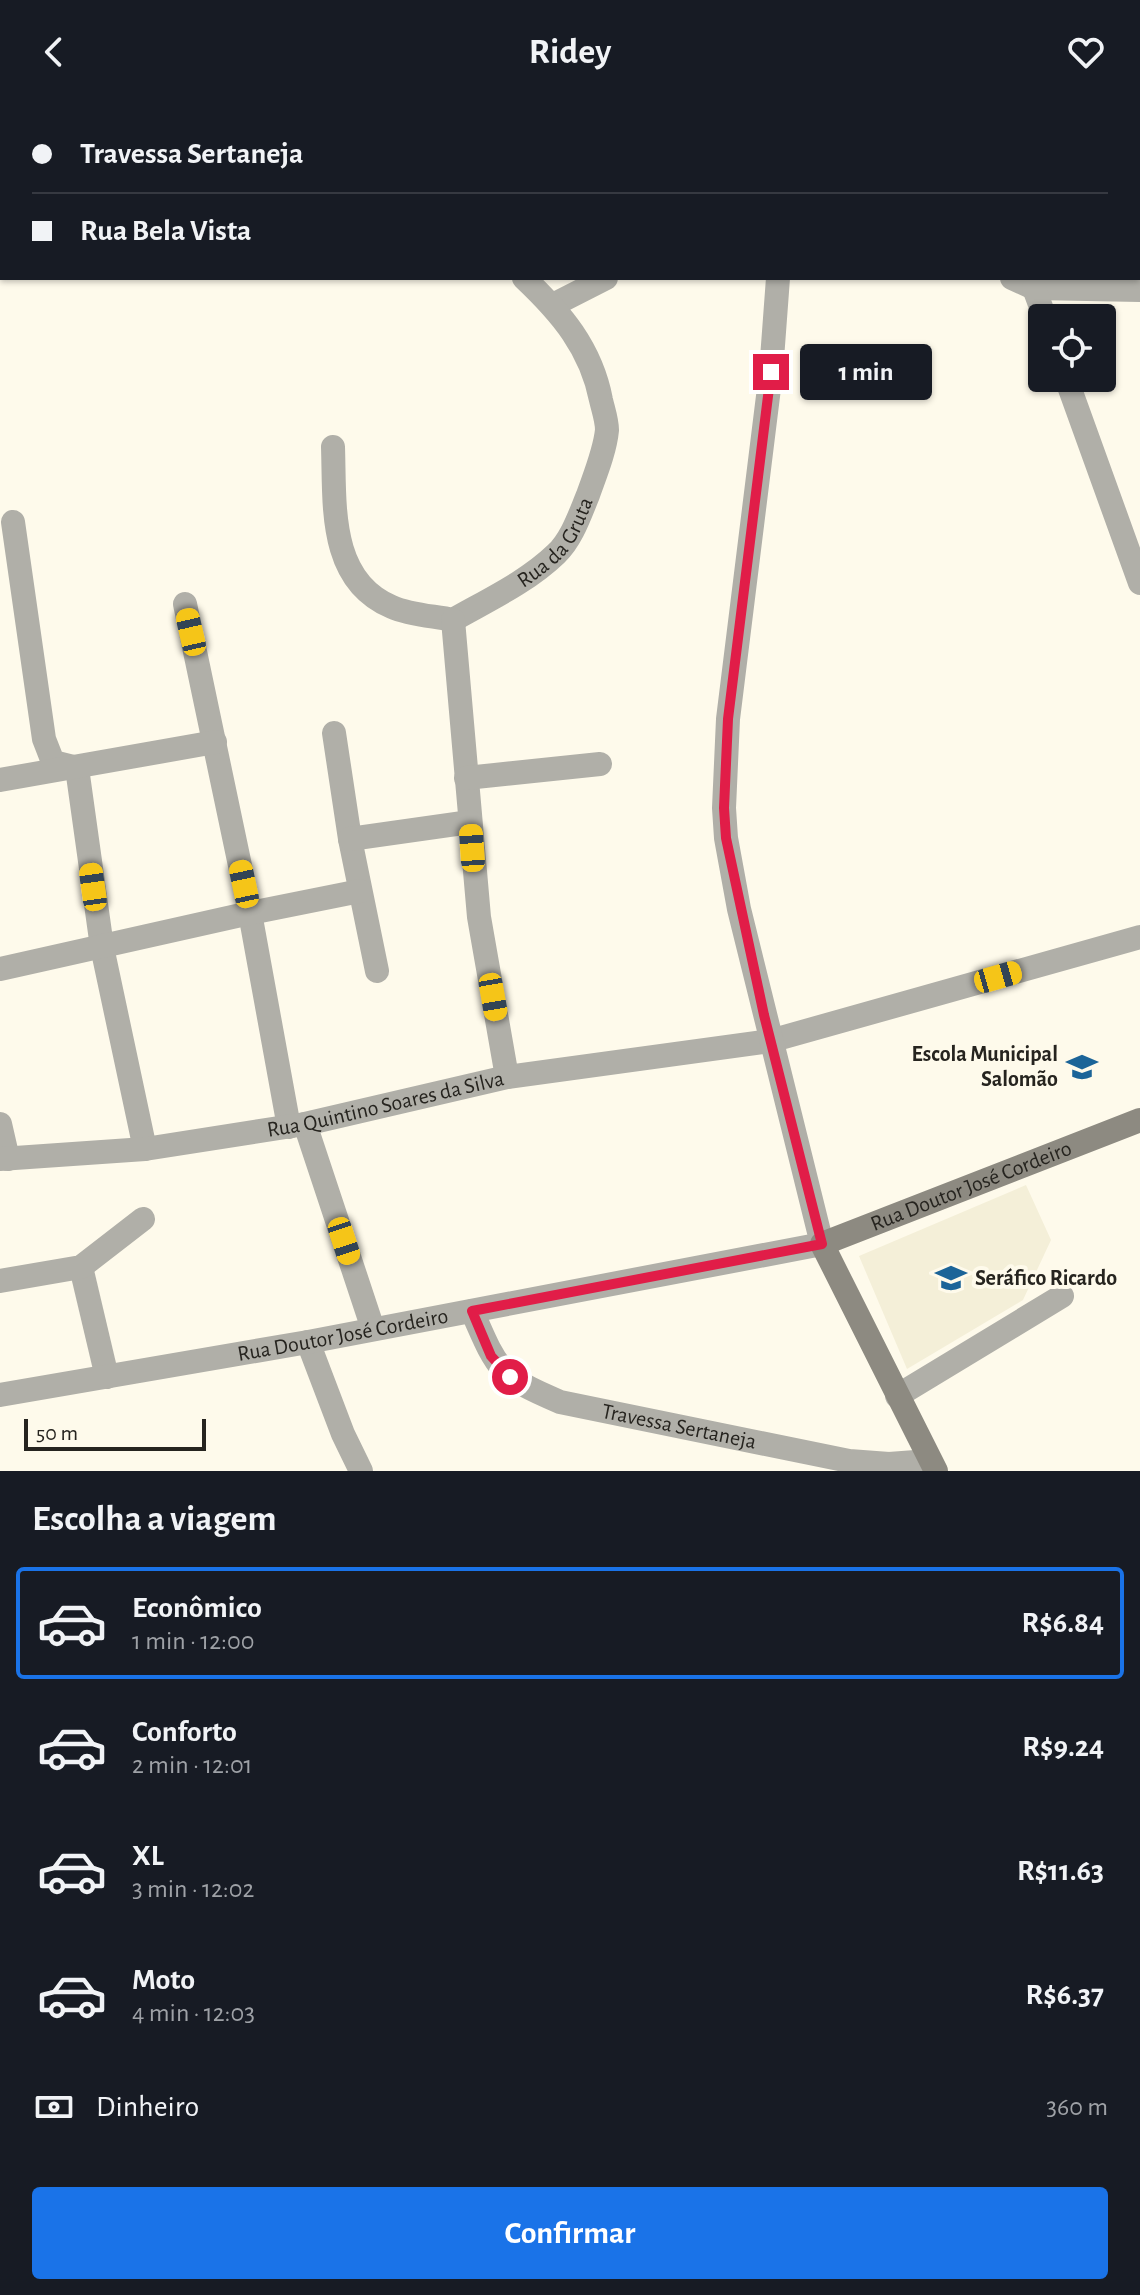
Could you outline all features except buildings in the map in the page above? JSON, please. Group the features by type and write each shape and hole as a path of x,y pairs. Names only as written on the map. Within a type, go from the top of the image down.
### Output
{"street":[{"name":"Rua da Gruta","path":"453,620 535,573 560,551 579,518 594,478 607,428 599,387 590,359 578,337 553,305 526,280"},
{"path":"553,305 602,280"},
{"path":"778,280 771,372 728,719 724,808 730,865 770,1041 822,1244 932,1466"},
{"path":"1023,283 1140,290"},
{"path":"1023,283 1036,304"},
{"path":"1071,392 1140,583"},
{"path":"333,447 335,521 343,557 350,571 371,596 393,608 453,620 479,917 507,1077"},
{"path":"13,522 44,739 53,762 77,768"},
{"path":"185,604 297,1125 373,1329"},
{"path":"334,733 350,839 377,971"},
{"path":"0,780 215,742"},
{"path":"466,778 600,764"},
{"path":"77,768 102,947 145,1149"},
{"path":"350,839 470,822"},
{"path":"0,969 360,891"},
{"name":"Rua Quintino Soares da Silva","path":"4,1159 145,1149 297,1125 507,1077 770,1041 1140,937"},
{"name":"Rua Doutor José Cordeiro","path":"0,1395 308,1342 822,1244 1140,1120"},
{"path":"0,1124 4,1159"},
{"path":"0,1281 81,1267 143,1219"},
{"path":"81,1267 107,1377"},
{"path":"897,1396 1062,1296"},
{"name":"Travessa Sertaneja","path":"472,1311 491,1356 500,1368 528,1388 560,1402 849,1461 932,1466"},
{"path":"308,1342 343,1434 361,1471"}],"shaded area":[{"name":"Seráfico Ricardo","path":"1026,1185 1051,1240 1023,1300 907,1369 859,1256"}],"place":[{"name":"Escola Municipal Salomão","path":"1082,1067"},
{"name":"Seráfico Ricardo","path":"951,1278"}],"route":[{"path":"510,1377 491,1356 472,1311 822,1244 730,865 724,808 728,719 771,372"}]}
